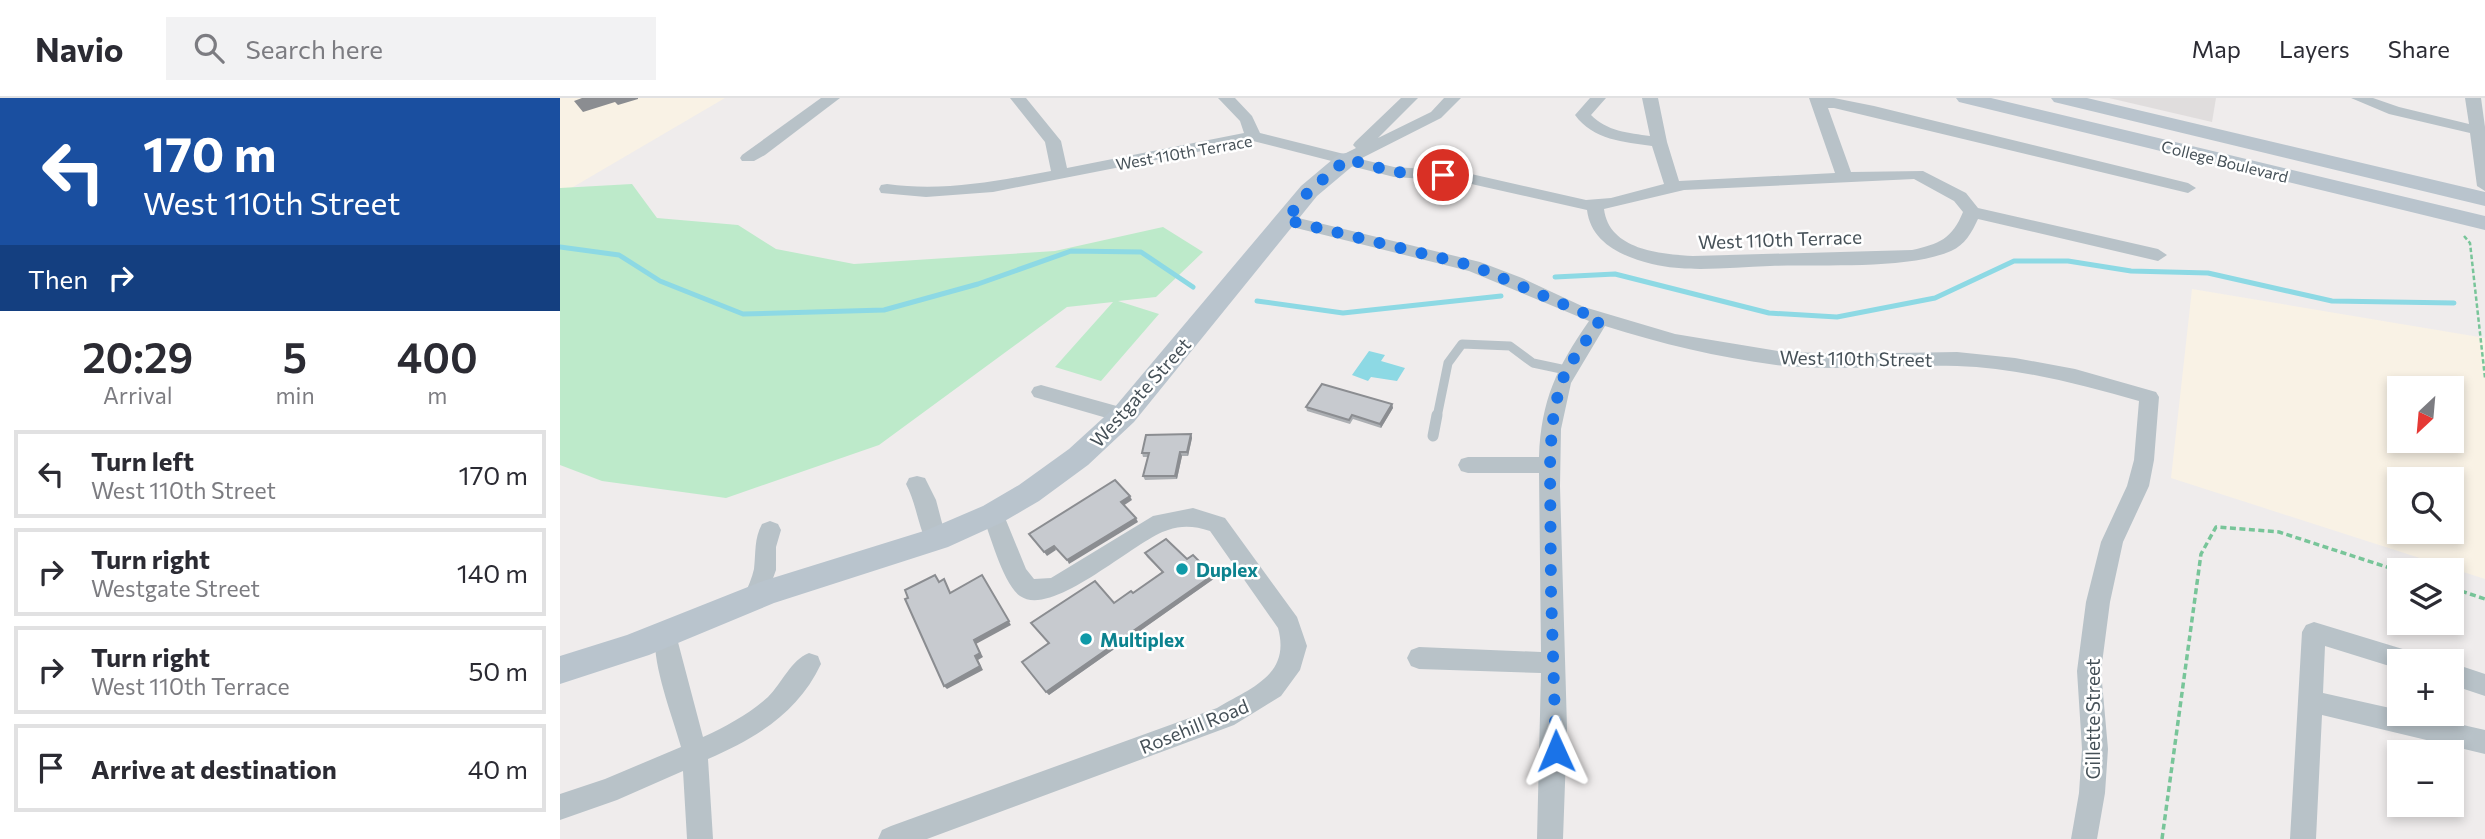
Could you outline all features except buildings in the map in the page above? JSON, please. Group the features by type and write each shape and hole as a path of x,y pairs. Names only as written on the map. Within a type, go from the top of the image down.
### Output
{"main road":[{"name":"College Boulevard","path":"1966,98 2485,223"},
{"name":"College Boulevard","path":"2060,98 2485,199"},
{"name":"Westgate Street","path":"560,670 666,634 756,596 935,538 993,514 1056,475 1094,445 1124,415 1309,191 1347,159"}],"street":[{"path":"748,158 772,144 806,115 832,98"},
{"path":"1018,98 1053,141 1060,174"},
{"path":"1226,98 1247,119 1253,136"},
{"name":"Westgate Street","path":"1347,159 1410,98"},
{"path":"1347,159 1436,115 1453,98"},
{"path":"1598,98 1583,115 1588,123 1610,132 1659,142"},
{"path":"1650,98 1659,142 1673,187"},
{"path":"2359,98 2394,111 2481,131"},
{"path":"2473,98 2481,131 2485,199"},
{"path":"1845,177 1818,102 1874,111 2188,188"},
{"name":"West 110th Terrace","path":"887,189 964,191 1253,136 1394,172 1458,176 1564,202 1595,206 1673,187 1917,174 1960,197 1972,212 2158,255"},
{"name":"West 110th Terrace","path":"1595,206 1597,223 1612,242 1655,259 1693,262 1912,256 1941,249 1962,237 1972,212"},
{"name":"West 110th Street","path":"1286,220 1474,266 1600,320 1674,341 1727,351 1812,360 1957,359 2015,365 2087,379 2149,397"},
{"path":"1550,839 1556,757 1550,465 1554,415 1566,370 1600,320"},
{"path":"1041,392 1124,415"},
{"name":"Gillette Street","path":"2084,839 2092,793 2095,749 2090,671 2098,602 2112,541 2138,486 2144,460 2149,397"},
{"path":"1468,466 1550,465"},
{"path":"917,484 925,500 935,538"},
{"name":"Rosehill Road","path":"891,839 1225,717 1272,688 1288,670 1295,646 1289,624 1217,524 1193,517 1160,522 1055,587 1028,589 1017,574 993,514"},
{"path":"756,596 765,570 765,547 770,530"},
{"path":"2303,839 2314,632 2387,655"},
{"path":"666,634 667,651 695,752 700,839"},
{"path":"1419,658 1552,663"},
{"path":"560,807 608,791 759,720 780,702 809,664"},
{"path":"2464,678 2485,685"},
{"path":"2310,701 2485,742"}],"lane":[{"path":"1433,436 1448,363 1462,344 1510,346 1532,363 1566,370"}],"path":[{"path":"2459,232 2470,243 2485,378"},
{"path":"2162,839 2201,554 2216,527 2279,532 2387,567"},
{"path":"2464,592 2485,599"}],"shaded area":[{"path":"560,98 725,98 568,190 560,188"},
{"path":"2109,98 2216,98 2212,122"},
{"path":"2192,289 2485,338 2485,579 2464,572 2464,558 2420,558 2171,478"}],"green space":[{"path":"632,184 657,218 738,225 776,249 854,264 1055,251 1163,227 1203,252 1156,297 1118,301 1159,314 1101,381 1055,367 1113,302 1067,307 879,445 726,498 602,481 560,465 560,188"}],"water":[{"path":"1369,351 1385,355 1381,361 1405,368 1397,381 1371,377 1368,381 1352,375"}],"waterway":[{"path":"560,247 619,255 660,281 743,314 884,310 978,284 1071,251 1141,252 1193,287"},
{"path":"1555,277 1615,274 1769,313 1837,317 1935,298 2014,261 2068,261 2131,271 2208,273 2332,301 2454,303"},
{"path":"1257,301 1343,313 1501,296"}],"place":[{"name":"Duplex","path":"1182,569"},
{"name":"Multiplex","path":"1086,639"}],"route":[{"path":"1443,175 1394,172 1347,159 1309,191 1286,220 1474,266 1600,320 1566,370 1552,425 1551,591 1556,751"}]}
